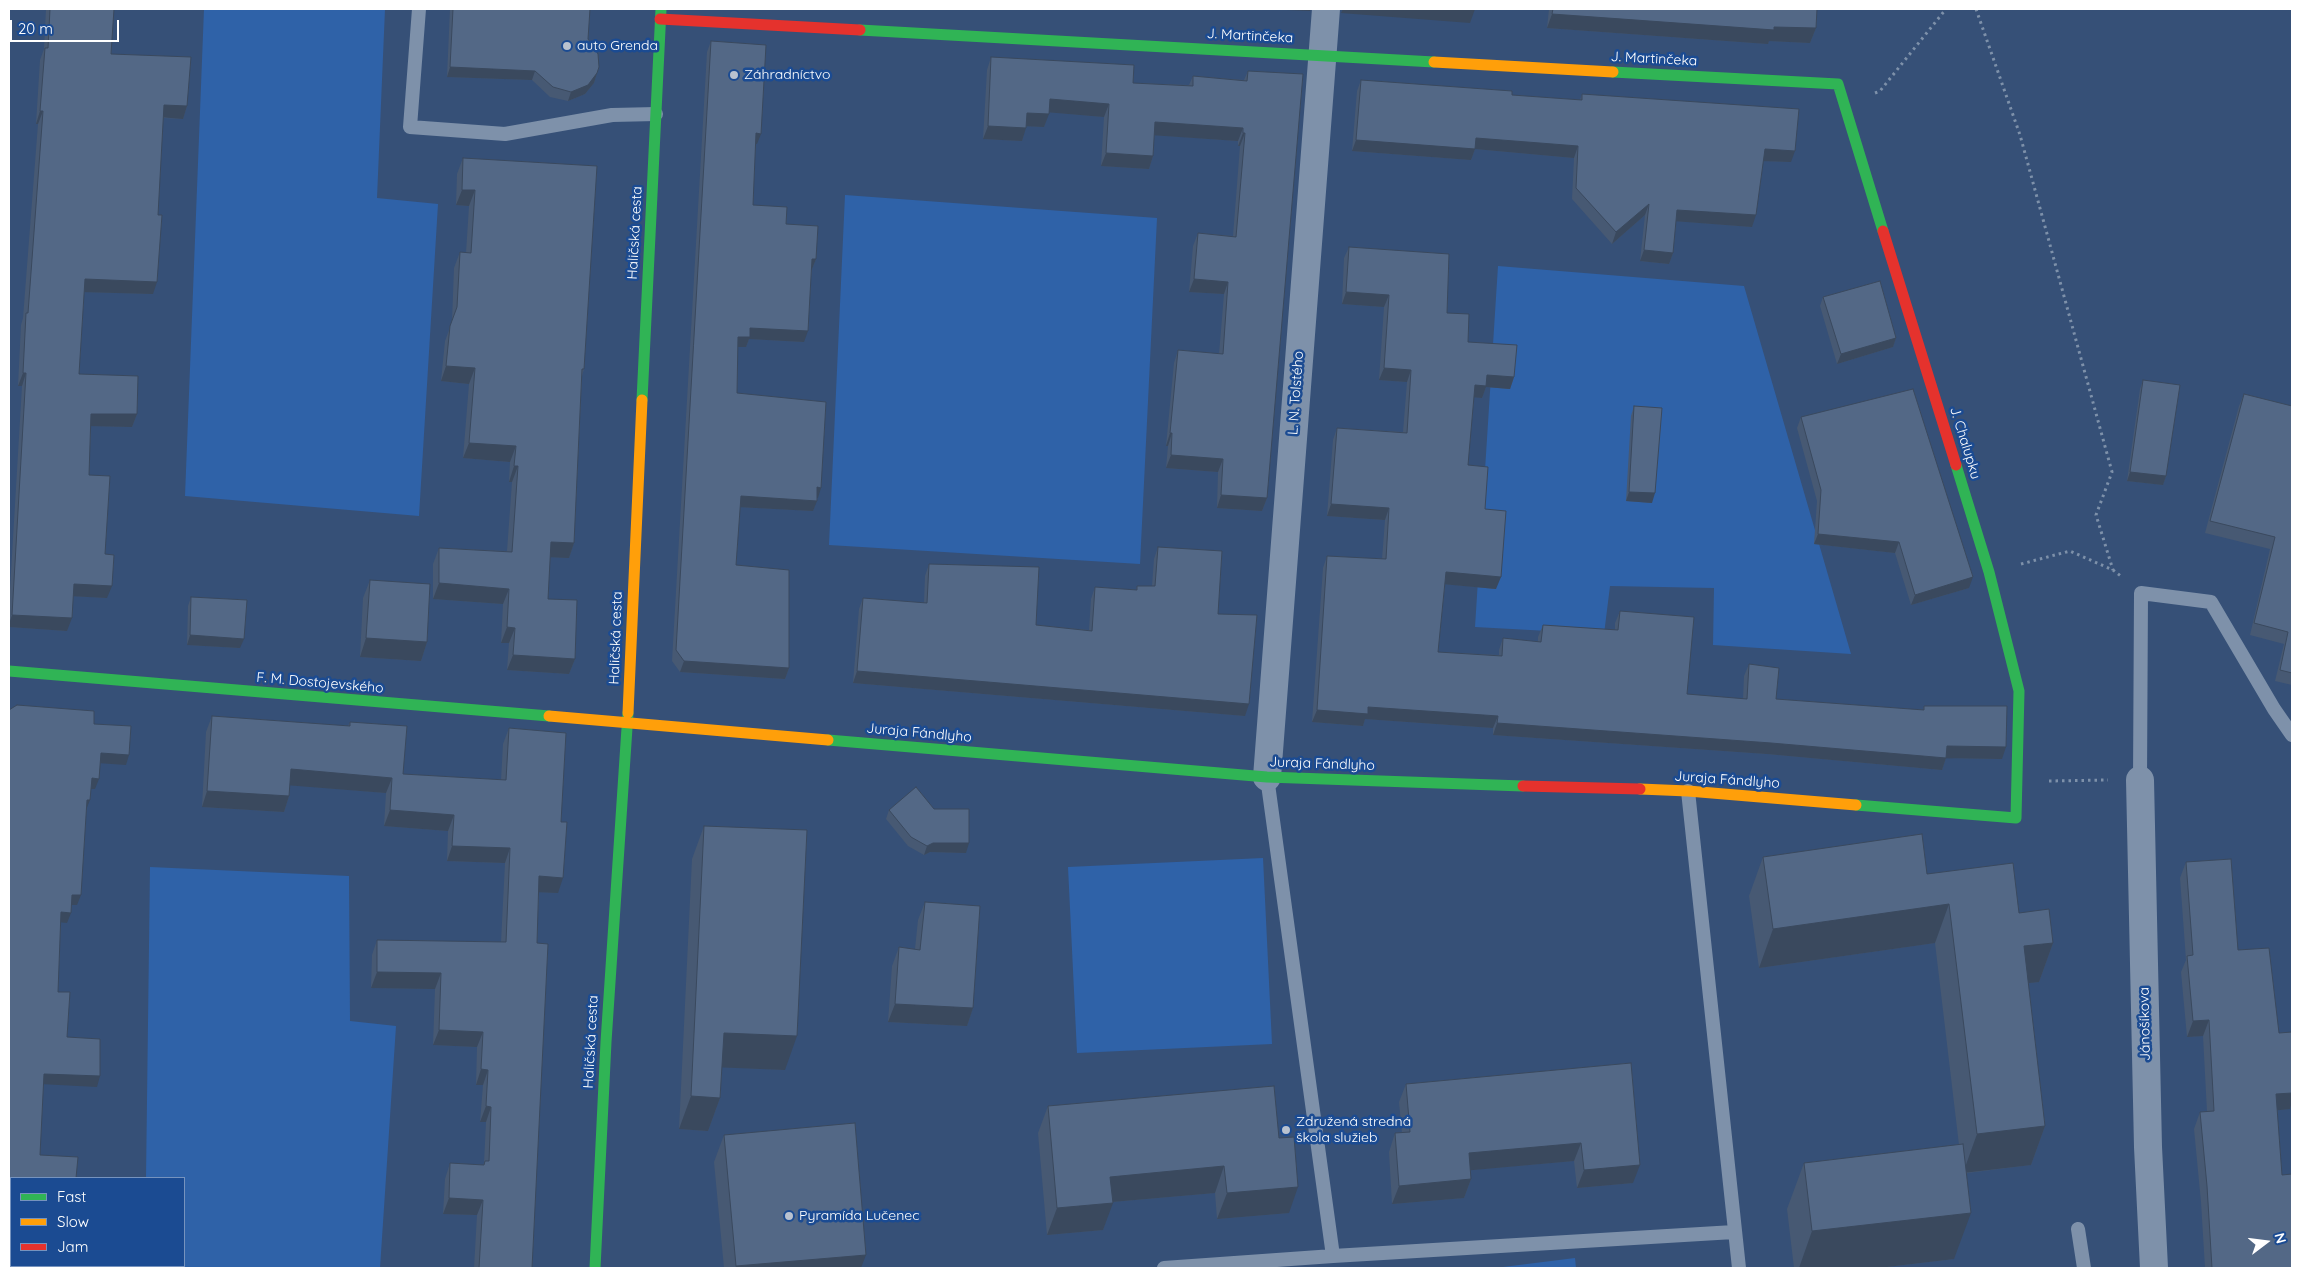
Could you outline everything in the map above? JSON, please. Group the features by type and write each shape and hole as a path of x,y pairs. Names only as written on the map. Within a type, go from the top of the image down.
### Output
{"street":[{"name":"L. N. Tolstého","path":"1267,777 1326,9"},
{"name":"Haličská cesta","path":"595,1268 606,1042 628,724 629,670 661,14"},
{"name":"J. Martinčeka","path":"661,14 1323,55 1838,84"},
{"name":"J. Chalupku","path":"1838,84 1989,572 2019,691 2016,818"},
{"name":"F. M. Dostojevského","path":"9,671 628,724"},
{"name":"Juraja Fándlyho","path":"628,724 1267,777 1688,791 2016,818"},
{"name":"Jánošíkova","path":"2140,780 2148,1148 2154,1268"}],"lane":[{"path":"419,9 410,127 505,134 612,115 656,114"},
{"path":"2140,780 2141,593 2211,602 2274,709 2292,735"},
{"path":"1267,777 1333,1256"},
{"path":"1688,791 1739,1268"},
{"path":"2078,1229 2084,1268"},
{"path":"1164,1268 1734,1232"}],"path":[{"path":"1845,106 1880,91 1946,9"},
{"path":"1976,9 2020,135 2112,472 2096,515 2113,570"},
{"path":"1989,572 2070,551 2113,570 2141,593"},
{"path":"2016,781 2140,780"}],"shaded area":[{"path":"204,9 385,9 377,198 438,204 419,516 185,496"},
{"path":"845,195 1157,218 1140,564 829,545"},
{"path":"1498,266 1744,286 1851,654 1713,645 1714,588 1610,586 1604,634 1475,627"},
{"path":"1263,858 1272,1044 1077,1053 1068,867"},
{"path":"150,867 349,876 350,1021 396,1026 380,1268 144,1268 185,1267 185,1177 146,1177"},
{"path":"1575,1258 1576,1268 1495,1268"}],"building":[{"path":"50,9 114,9 111,54 191,57 187,106 164,105 158,215 162,215 157,282 85,279 79,374 138,376 137,414 91,414 89,475 110,476 105,554 114,555 112,586 74,584 72,618 12,615 26,373 23,373 26,313 28,313 43,111 40,111 45,48 48,48"},
{"path":"453,9 590,9 588,39 598,54 599,67 597,73 588,85 571,92 553,87 535,71 450,67"},
{"path":"1553,9 1817,9 1816,28 1774,27 1774,30 1552,14"},
{"path":"711,41 766,45 761,134 756,133 753,205 787,207 786,224 818,226 816,259 812,259 808,331 750,328 750,337 738,337 737,393 826,402 821,488 817,487 817,501 741,496 736,565 789,570 789,668 684,661 676,650"},
{"path":"991,57 1134,65 1133,83 1193,86 1193,76 1247,81 1248,71 1303,74 1267,498 1221,495 1223,459 1171,455 1172,433 1170,433 1178,350 1223,354 1228,282 1194,279 1198,233 1236,237 1245,133 1243,133 1243,128 1155,122 1153,156 1106,153 1109,104 1050,99 1049,114 1027,113 1026,128 988,126"},
{"path":"1361,80 1512,91 1512,95 1582,100 1582,94 1799,109 1795,151 1765,149 1756,215 1677,210 1673,253 1644,250 1649,204 1616,232 1576,188 1578,146 1476,138 1475,149 1356,140"},
{"path":"463,158 597,166 584,369 582,369 574,543 551,542 548,599 577,600 575,659 513,655 515,628 507,627 509,589 439,583 439,548 512,552 518,466 514,466 516,446 469,443 475,368 446,366 450,326 457,307 460,252 471,253 475,190 462,190"},
{"path":"1349,247 1449,254 1447,313 1469,314 1468,342 1517,345 1514,377 1487,375 1486,386 1475,385 1468,465 1488,467 1485,509 1506,511 1501,577 1446,572 1438,652 1502,656 1503,638 1541,642 1543,625 1618,630 1620,611 1694,617 1687,694 1747,699 1749,664 1779,668 1776,699 1924,710 1924,706 2007,706 2006,747 1947,746 1946,758 1497,723 1498,716 1368,707 1368,714 1317,710 1327,556 1386,559 1389,508 1331,504 1337,428 1407,433 1411,370 1384,368 1389,295 1346,292"},
{"path":"1880,281 1896,338 1841,354 1823,297"},
{"path":"2143,380 2180,385 2166,476 2130,472"},
{"path":"1913,389 1973,577 1915,595 1899,542 1818,534 1821,490 1801,417"},
{"path":"2244,394 2292,406 2292,673 2280,670 2288,632 2254,623 2275,537 2210,521"},
{"path":"1634,406 1662,408 1655,493 1629,492"},
{"path":"1158,547 1222,551 1218,614 1257,615 1249,704 857,671 863,598 927,603 929,564 1039,567 1036,625 1092,631 1095,587 1137,590 1137,586 1155,586"},
{"path":"370,580 430,584 427,642 366,638"},
{"path":"191,597 247,600 244,639 190,635"},
{"path":"17,705 94,711 94,724 131,726 129,755 101,753 99,779 92,778 90,800 87,800 81,895 72,895 71,913 61,912 58,992 70,992 67,1037 100,1039 100,1076 44,1074 40,1155 78,1157 76,1177 10,1177 10,1267 37,1268 9,1268 9,710"},
{"path":"212,716 350,726 350,722 407,726 403,774 506,780 509,728 566,733 561,822 567,822 563,878 539,876 537,943 548,944 532,1268 479,1268 483,1200 449,1198 450,1163 484,1165 485,1161 489,1161 491,1107 486,1106 488,1070 481,1069 483,1032 439,1030 441,973 377,972 377,940 506,942 510,848 452,846 454,815 390,810 392,778 291,769 289,796 207,791"},
{"path":"916,787 934,809 969,809 969,843 933,843 927,846 911,837 889,810"},
{"path":"704,826 807,830 797,1036 724,1033 720,1098 691,1096"},
{"path":"1922,834 1927,874 2013,863 2019,913 2049,909 2053,943 2024,946 2045,1126 1977,1134 1949,904 1773,929 1763,857"},
{"path":"2231,859 2238,950 2269,948 2279,1033 2292,1032 2292,1093 2276,1094 2282,1175 2292,1174 2292,1268 2212,1268 2200,1112 2214,1111 2209,1020 2193,1021 2187,956 2193,955 2186,862"},
{"path":"925,902 980,906 973,1008 895,1004 899,947 920,950"},
{"path":"1631,1063 1640,1165 1584,1170 1581,1143 1469,1153 1471,1179 1399,1186 1395,1133 1410,1132 1406,1084"},
{"path":"1274,1086 1279,1138 1294,1137 1298,1187 1227,1193 1224,1166 1110,1177 1113,1203 1057,1208 1048,1106"},
{"name":"Pyramída Lučenec","path":"855,1123 866,1255 736,1266 724,1135"},
{"path":"1963,1144 1971,1213 1812,1231 1804,1163"}],"traffic: fast":[{"path":"642,400 661,9"},
{"path":"860,30 1434,62"},
{"path":"1613,72 1838,84 1883,231"},
{"path":"1856,805 2016,818 2019,691 1989,572 1956,465"},
{"path":"9,671 549,716"},
{"path":"595,1268 606,1042 628,713"},
{"path":"828,740 1267,777 1523,786"}],"traffic: slow":[{"path":"1434,62 1613,72"},
{"path":"628,713 642,400"},
{"path":"549,716 828,740"},
{"path":"1640,789 1688,791 1856,805"}],"traffic: jam":[{"path":"660,19 860,30"},
{"path":"1883,231 1956,465"},
{"path":"1523,786 1640,789"}],"place":[{"name":"auto Grenda","path":"567,46"},
{"name":"Záhradníctvo","path":"734,75"},
{"name":"Združená stredná škola služieb","path":"1286,1130"},
{"name":"Pyramída Lučenec","path":"789,1216"}]}
